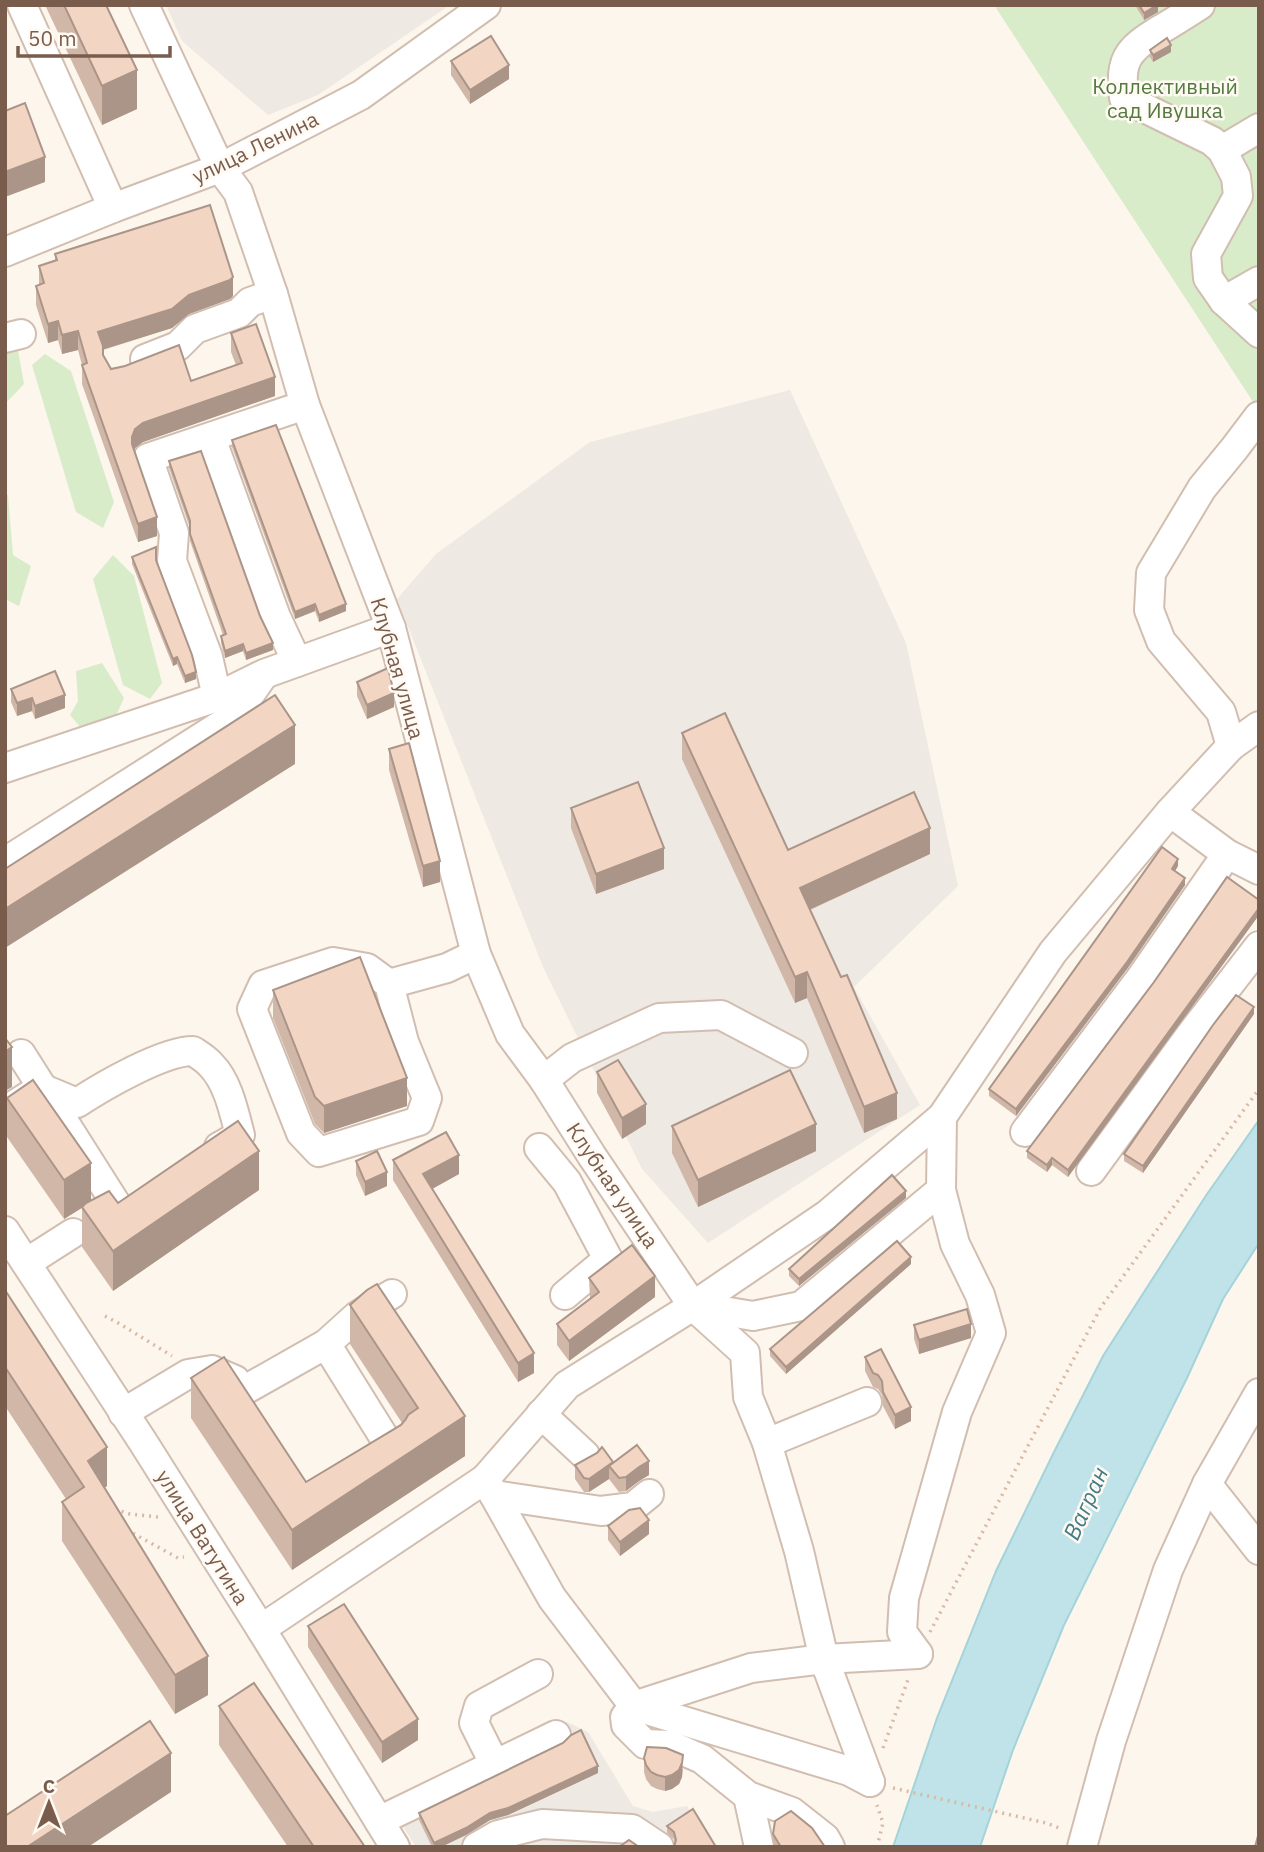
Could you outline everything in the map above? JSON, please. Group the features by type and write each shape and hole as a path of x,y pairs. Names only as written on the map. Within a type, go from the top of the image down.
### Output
{"street":[{"path":"22,5 113,208"},
{"name":"Клубная улица","path":"144,5 220,168 238,192 273,294 304,405 391,628 476,954 510,1034 544,1080 693,1306 744,1353 748,1397 767,1443 799,1551 824,1659 870,1783"},
{"name":"улица Ленина","path":"5,252 220,168 361,95 486,5"},
{"path":"1200,5 1137,44 1127,58 1121,78 1124,98 1212,141 1222,150 1236,177 1238,196 1206,254 1208,278 1224,301 1259,333"},
{"path":"1222,150 1259,128"},
{"path":"1224,301 1259,281"},
{"path":"119,369 178,346 195,329 239,313 250,302 273,294"},
{"path":"217,697 208,657 172,561 174,533 148,458 304,405"},
{"path":"1231,746 1221,712 1161,641 1149,610 1151,573 1202,488 1259,416"},
{"path":"211,438 276,617 297,662"},
{"path":"5,768 217,697 264,674 391,628"},
{"path":"5,862 235,716 264,674"},
{"path":"261,1629 489,1487 541,1414 567,1385 693,1306 828,1214 942,1118 1053,952 1170,812 1231,746 1259,726"},
{"path":"1170,812 1227,854 1259,870"},
{"path":"1025,1132 1140,979 1227,854"},
{"path":"1091,1171 1259,946"},
{"path":"389,984 447,968 476,954"},
{"path":"333,962 367,968 389,984 404,1042 427,1098 419,1121 319,1152 301,1133 252,1009 263,985 333,962"},
{"path":"544,1080 572,1058 659,1018 721,1015 793,1053"},
{"path":"41,1088 78,1103 157,1060 174,1053 192,1051 213,1066 220,1077 240,1135 196,1161"},
{"path":"21,1054 41,1088 129,1200 26,1263"},
{"path":"5,1111 41,1088"},
{"path":"918,1654 902,1632 904,1598 957,1412 991,1333 980,1295 955,1244 942,1190 942,1118"},
{"path":"539,1148 567,1182 608,1259 565,1295"},
{"path":"567,1182 575,1164 592,1156"},
{"path":"693,1306 753,1316 801,1306 942,1190"},
{"name":"улица Ватутина","path":"5,1231 261,1629 395,1847"},
{"path":"123,1413 188,1374 212,1370 237,1382 250,1401 326,1344 357,1316 392,1294"},
{"path":"326,1344 392,1450 358,1471"},
{"path":"1082,1847 1111,1741 1168,1570 1207,1484 1259,1393"},
{"path":"767,1443 867,1402"},
{"path":"541,1414 585,1455"},
{"path":"1207,1484 1259,1550"},
{"path":"489,1487 600,1511 633,1507 649,1494"},
{"path":"489,1487 552,1598 634,1706 849,1771 870,1783"},
{"path":"830,1847 825,1838 792,1812 748,1796 702,1759 670,1745 645,1744 626,1725 625,1717 634,1706 751,1668 824,1659 918,1654"},
{"path":"495,1765 474,1723 479,1706 538,1674"},
{"path":"379,1821 556,1735"},
{"path":"748,1796 760,1847"},
{"path":"493,1843 542,1824 575,1836 632,1829 659,1847"}],"path":[{"path":"877,1847 883,1823 870,1783 918,1654 1101,1307 1259,1089"},
{"path":"105,1316 200,1372"},
{"path":"106,1517 117,1510 158,1517"},
{"path":"127,1529 178,1558 184,1557"},
{"path":"870,1783 1045,1822"}],"shaded area":[{"path":"166,5 450,5 318,95 268,115 182,41"},
{"path":"790,390 906,643 958,886 854,987 920,1105 708,1243 642,1169 543,967 397,599 436,554 590,442"},
{"path":"567,1722 588,1732 633,1806 653,1812 687,1806 712,1847 416,1847 388,1803"}],"green space":[{"name":"Коллективный сад Ивушка","path":"994,5 1259,5 1259,411"},
{"path":"17,345 24,384 5,404 5,349"},
{"path":"45,354 71,371 114,502 103,528 76,512 32,365"},
{"path":"5,495 8,495 13,555 31,566 19,606 5,599"},
{"path":"113,555 134,576 162,683 150,699 123,685 93,579"},
{"path":"102,663 124,698 116,716 81,728 70,715 78,701 76,671"}],"water":[{"name":"Вагран","path":"1259,1120 1259,1243 1223,1299 1187,1378 1064,1625 1013,1750 980,1847 893,1847 937,1718 996,1571 1054,1452 1103,1356 1205,1197"}],"building":[{"path":"64,5 106,5 137,70 102,86"},
{"path":"1139,5 1157,5 1144,13"},
{"path":"491,36 509,65 470,90 451,61"},
{"path":"1167,38 1171,45 1153,55 1150,50"},
{"path":"25,103 45,157 5,172 5,111"},
{"path":"210,205 233,277 189,295 172,309 98,332 103,355 111,369 179,345 191,381 242,363 231,333 256,324 275,377 143,423 135,429 132,444 157,517 138,524 82,365 87,363 78,331 62,335 58,321 48,324 36,286 44,283 39,266 57,260 55,254"},
{"path":"276,425 346,604 319,615 315,604 295,612 232,440"},
{"path":"201,451 260,616 273,643 246,653 243,644 225,651 221,636 226,634 190,534 190,521 169,461"},
{"path":"156,547 156,560 196,672 185,676 177,657 173,659 132,557"},
{"path":"388,668 394,693 367,705 357,682"},
{"path":"55,671 65,695 35,706 32,698 17,703 11,689"},
{"path":"275,695 295,725 5,909 5,869"},
{"path":"725,713 788,850 914,792 930,828 800,888 841,977 847,975 897,1093 864,1107 807,972 795,977 682,733"},
{"path":"409,743 440,861 423,866 389,749"},
{"path":"638,782 664,848 596,874 571,808"},
{"path":"1162,847 1178,859 1172,869 1185,878 1127,962 1016,1109 989,1089"},
{"path":"1227,877 1259,900 1259,908 1068,1170 1052,1158 1047,1165 1027,1151 1154,982"},
{"path":"360,957 407,1078 324,1106 315,1097 273,990"},
{"path":"1236,995 1254,1007 1143,1166 1124,1154"},
{"path":"5,1038 12,1047 5,1052"},
{"path":"618,1060 646,1104 622,1118 597,1072"},
{"path":"790,1070 816,1124 698,1180 672,1126"},
{"path":"33,1080 91,1163 64,1180 7,1098"},
{"path":"238,1121 259,1151 113,1251 82,1207 109,1191 118,1203"},
{"path":"446,1132 459,1155 423,1174 534,1353 518,1363 393,1160"},
{"path":"377,1151 387,1172 365,1182 356,1161"},
{"path":"892,1175 906,1191 799,1279 789,1269"},
{"path":"897,1241 911,1257 786,1367 770,1349"},
{"path":"632,1245 655,1276 569,1341 557,1324 599,1292 589,1278"},
{"path":"377,1284 465,1416 292,1530 191,1378 224,1357 306,1482 401,1425 408,1415 418,1408 350,1305"},
{"path":"5,1290 107,1447 88,1461 208,1656 175,1675 62,1502 84,1487 5,1367"},
{"path":"967,1309 971,1324 919,1340 914,1325"},
{"path":"881,1349 911,1407 895,1415 883,1392 882,1381 873,1373 865,1357"},
{"path":"637,1445 649,1461 626,1477 619,1478 609,1466"},
{"path":"602,1447 613,1462 589,1479 584,1478 575,1465 597,1453"},
{"path":"640,1508 649,1520 620,1542 608,1526 629,1510"},
{"path":"344,1604 418,1719 382,1742 308,1626"},
{"path":"254,1683 365,1847 314,1847 219,1706"},
{"path":"150,1721 171,1753 27,1847 5,1847 5,1816"},
{"path":"581,1730 598,1766 508,1808 490,1813 434,1843 419,1813 563,1743"},
{"path":"647,1747 666,1748 683,1755 679,1770 665,1777 651,1772 644,1758"},
{"path":"693,1809 716,1847 674,1847 674,1832 667,1826"},
{"path":"791,1811 812,1828 825,1847 781,1847 773,1834 775,1821"},
{"path":"629,1840 639,1847 619,1847"}]}
